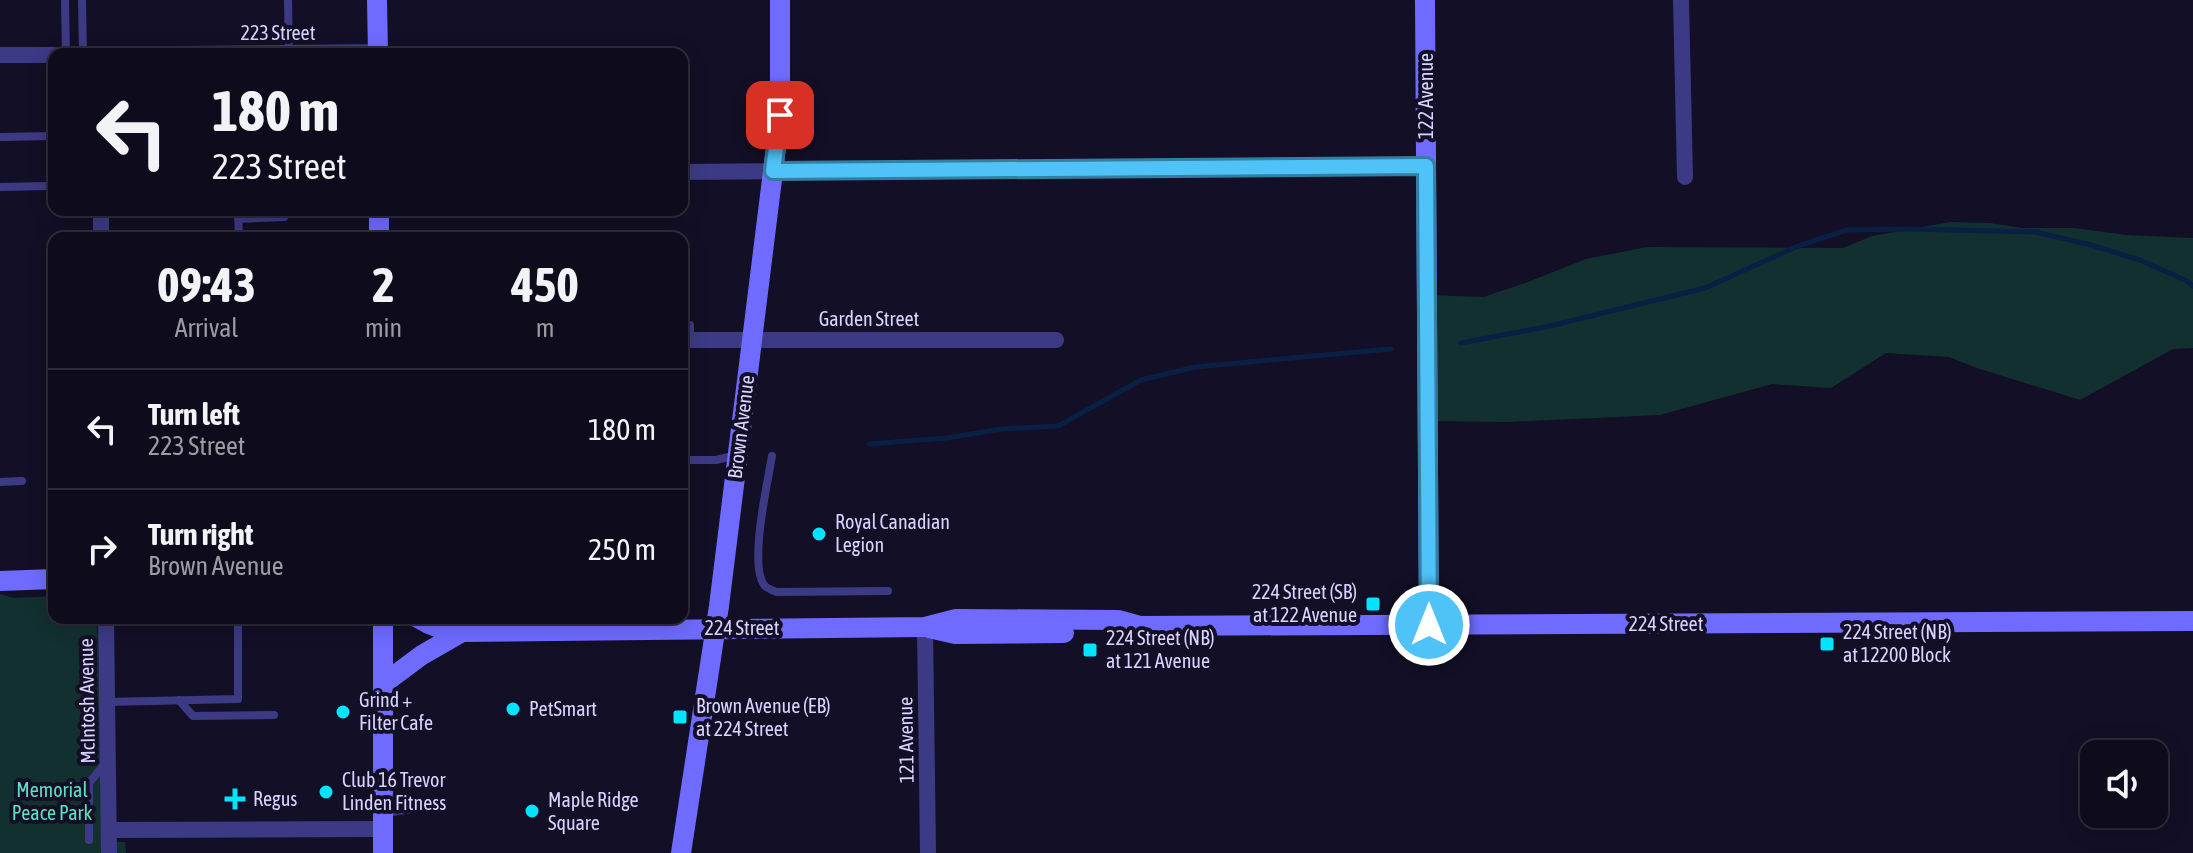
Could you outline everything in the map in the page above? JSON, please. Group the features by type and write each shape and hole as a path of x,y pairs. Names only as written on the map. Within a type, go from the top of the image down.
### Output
{"street":[{"path":"377,0 378,48"},
{"name":"Brown Avenue","path":"681,853 715,628 780,115 780,0"},
{"name":"122 Avenue","path":"1425,0 1429,625"},
{"path":"1681,0 1685,177"},
{"path":"0,55 48,55"},
{"path":"688,172 1426,166"},
{"name":"Garden Street","path":"688,335 751,339 1056,340"},
{"path":"0,581 48,579"},
{"name":"224 Street","path":"428,624 449,632 462,632 615,624 715,628 925,627 956,619 1118,620 1140,626 2193,621"},
{"name":"McIntosh Avenue","path":"106,624 107,702 113,734 108,759 113,785 109,853"},
{"path":"383,624 383,853"},
{"name":"121 Avenue","path":"925,627 928,853"},
{"name":"224 Street","path":"383,684 422,655 462,632"},
{"path":"109,830 383,821"}],"lane":[{"path":"65,0 66,48"},
{"path":"82,0 83,48"},
{"path":"288,0 289,48"},
{"path":"0,137 48,136"},
{"path":"0,187 48,186"},
{"path":"269,216 284,217"},
{"path":"688,460 716,460 738,455"},
{"path":"772,456 759,531 760,576 766,587 776,592 888,591"},
{"path":"0,482 22,481"},
{"path":"107,702 238,699 238,624"},
{"path":"179,700 193,716 274,715"},
{"path":"89,840 89,783 108,759"},
{"path":"383,821 441,800"}],"green space":[{"path":"1950,222 2193,238 2193,348 2173,349 2080,400 1949,357 1886,353 1831,388 1772,384 1660,415 1506,422 1428,421 1427,295 1483,297 1586,259 1647,247 1843,248 1872,236"},
{"name":"Memorial Peace Park","path":"0,594 14,598 48,596 48,624 97,624 104,842 125,842 126,853 0,853"}],"waterway":[{"path":"1461,343 1550,326 1705,288 1798,246 1847,230 2036,232 2140,260 2193,286"},
{"path":"869,444 947,438 1001,429 1058,426 1141,380 1195,367 1391,349"}],"place":[{"name":"Royal Canadian Legion","path":"819,534"},
{"name":"224 Street (SB) at 122 Avenue","path":"1373,604"},
{"name":"224 Street (NB) at 12200 Block","path":"1827,644"},
{"name":"224 Street (NB) at 121 Avenue","path":"1090,650"},
{"name":"PetSmart","path":"513,709"},
{"name":"Grind + Filter Cafe","path":"343,712"},
{"name":"Brown Avenue (EB) at 224 Street","path":"680,717"},
{"name":"Club 16 Trevor Linden Fitness","path":"326,792"},
{"name":"Regus","path":"235,799"},
{"name":"Maple Ridge Square","path":"532,811"}],"route":[{"path":"780,115 773,171 1426,166 1429,625"}]}
